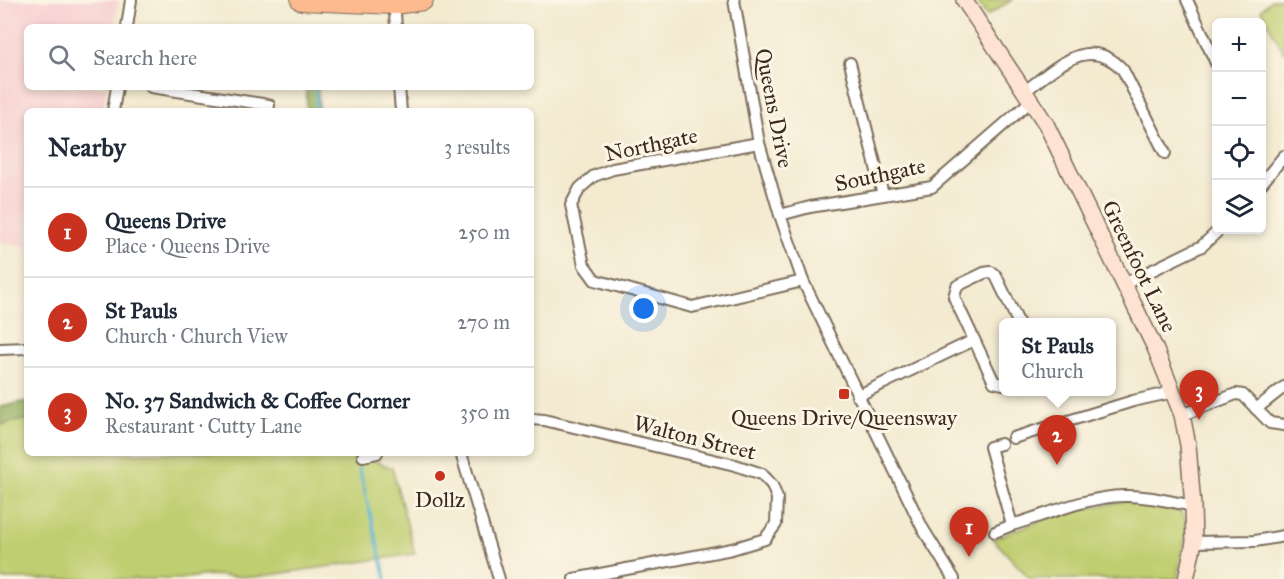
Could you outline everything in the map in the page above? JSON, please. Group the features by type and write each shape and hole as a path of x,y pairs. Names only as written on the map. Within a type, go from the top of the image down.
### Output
{"highway":[{"path":"301,0 394,2 423,0"}],"street":[{"path":"127,24 131,0"},
{"name":"Queens Drive","path":"735,0 759,143 780,215 803,281 923,529 954,579"},
{"name":"Greenfoot Lane","path":"964,0 1046,124 1155,348 1182,415 1188,445 1194,542 1186,579"},
{"path":"1187,0 1212,54"},
{"path":"394,2 396,24"},
{"name":"Southgate","path":"780,215 810,207 933,187 1054,70 1077,56 1102,54 1114,60 1123,70 1165,153"},
{"path":"850,63 883,195"},
{"path":"114,108 116,90"},
{"path":"189,90 215,92 269,105 268,108"},
{"path":"399,90 401,108"},
{"name":"Northgate","path":"759,143 613,169 594,176 580,188 571,205 584,265 595,280 692,307 803,281"},
{"path":"1264,180 1284,156"},
{"path":"1124,284 1202,246 1215,234"},
{"path":"999,383 994,382 954,297 957,286 991,272 996,276 1016,318"},
{"path":"857,396 974,340"},
{"path":"0,349 24,348"},
{"path":"1256,409 1284,387"},
{"path":"1013,438 1133,401 1173,392"},
{"path":"1182,415 1236,394 1243,395 1270,423 1284,425"},
{"name":"Walton Street","path":"534,420 544,420 735,465 762,474 772,485 777,498 776,524 765,538 732,549 574,579"},
{"path":"1001,444 990,447 1012,525"},
{"path":"462,456 499,579"},
{"path":"995,532 1058,509 1127,495 1193,506"},
{"path":"1194,542 1255,541 1284,536"}],"shaded area":[{"path":"0,0 118,0 114,24 24,24 24,90 106,90 103,108 24,108 24,246 0,242"}],"green space":[{"path":"976,0 1012,0 987,16"},
{"path":"1271,0 1284,0 1284,53 1266,18 1261,10"},
{"path":"306,90 318,90 319,108 307,108"},
{"path":"24,402 24,420 0,425 0,407"},
{"path":"24,420 24,456 365,456 392,468 415,554 255,577 209,575 179,579 1,579 0,425"},
{"path":"1126,501 1179,511 1185,518 1187,527 1177,579 1030,579 993,539 1060,513"}],"waterway":[{"path":"316,90 317,108"},
{"path":"359,468 386,579"}],"place":[{"name":"Queens Drive/Queensway","path":"844,394"},
{"name":"No. 37 Sandwich & Coffee Corner","path":"1199,420"},
{"name":"St Pauls","path":"1057,465"},
{"name":"Dollz","path":"440,476"},
{"name":"Queens Drive","path":"969,557"}]}
